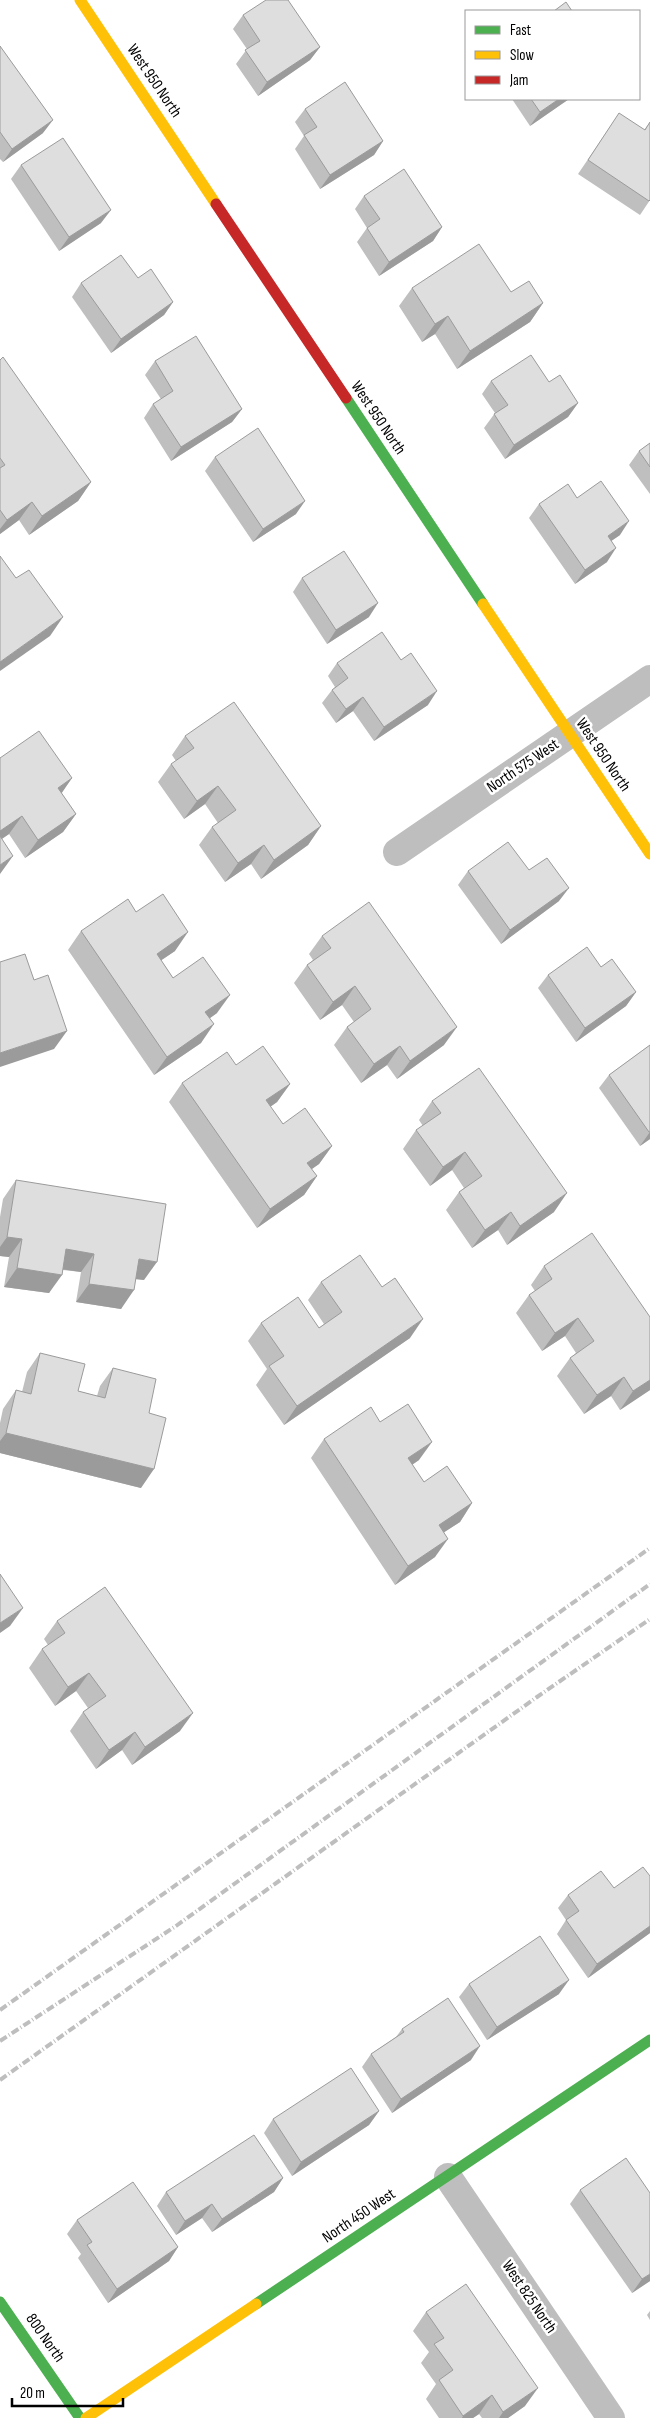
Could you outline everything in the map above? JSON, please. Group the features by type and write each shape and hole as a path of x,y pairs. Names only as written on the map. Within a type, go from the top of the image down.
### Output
{"street":[{"name":"West 950 North","path":"80,0 650,854"},
{"name":"North 575 West","path":"396,852 650,680"},
{"name":"North 450 West","path":"86,2418 650,2040"},
{"name":"West 825 North","path":"448,2177 610,2418"},
{"name":"800 North","path":"0,2302 80,2418"}],"building":[{"path":"266,0 288,0 320,47 267,82 245,50 260,41 243,15"},
{"path":"566,2 571,10 555,10"},
{"path":"0,46 53,120 12,149 0,132"},
{"path":"345,82 383,141 330,175 304,135 317,127 305,109"},
{"path":"532,100 558,100 540,112"},
{"path":"619,113 645,130 650,122 649,201 588,160"},
{"path":"63,138 111,210 69,237 21,165"},
{"path":"404,169 442,227 389,262 367,228 380,219 364,196"},
{"path":"479,244 511,292 529,281 543,303 470,351 448,316 435,324 412,288"},
{"path":"121,255 138,278 151,269 173,302 121,339 81,283"},
{"path":"196,336 242,409 181,447 153,404 173,391 155,361"},
{"path":"531,355 549,382 560,375 578,403 514,445 494,414 508,405 491,381"},
{"path":"3,357 91,482 42,516 32,502 7,520 0,510 0,468 5,465 0,458 0,360"},
{"path":"258,428 305,501 263,529 215,457"},
{"path":"650,443 650,467 639,451"},
{"path":"601,481 629,521 608,536 616,548 585,570 539,504 568,484 577,498"},
{"path":"344,551 378,603 336,630 302,578"},
{"path":"0,556 16,578 29,570 63,617 0,662"},
{"path":"382,632 401,660 411,653 437,691 384,727 363,697 346,709 332,690 348,678 337,663"},
{"path":"234,702 321,826 274,860 264,845 238,863 212,827 236,810 218,786 197,801 171,764 194,748 185,736"},
{"path":"39,731 72,778 58,788 76,814 38,840 22,816 0,831 0,758"},
{"path":"0,836 13,856 0,865"},
{"path":"508,842 529,870 547,858 569,888 510,930 468,871"},
{"path":"163,894 188,932 157,954 173,978 203,957 230,995 205,1012 214,1024 167,1057 81,931 128,899 136,912"},
{"path":"369,902 457,1027 410,1061 400,1046 374,1064 347,1027 371,1009 355,986 333,1002 307,965 331,948 322,936"},
{"path":"587,947 601,967 612,959 636,992 585,1028 548,975"},
{"path":"25,954 34,980 48,975 67,1031 0,1053 0,962"},
{"path":"650,1045 650,1132 649,1132 609,1075"},
{"path":"263,1046 290,1084 266,1100 283,1124 305,1108 332,1146 307,1163 317,1176 270,1209 182,1083 227,1052 236,1065"},
{"path":"479,1068 567,1193 520,1226 511,1212 485,1230 459,1192 482,1176 465,1152 443,1167 416,1130 441,1113 432,1101"},
{"path":"16,1180 166,1204 157,1262 139,1259 134,1290 89,1284 94,1254 66,1249 62,1275 17,1268 22,1239 7,1237"},
{"path":"592,1233 650,1317 650,1380 633,1391 624,1377 597,1395 570,1358 594,1341 578,1318 555,1333 529,1295 552,1279 544,1266"},
{"path":"360,1255 382,1287 395,1278 423,1319 297,1406 269,1366 284,1356 261,1323 298,1297 319,1328 342,1312 321,1282"},
{"path":"40,1353 85,1364 78,1391 105,1398 113,1368 156,1379 149,1413 166,1418 154,1469 6,1433 16,1390 31,1394"},
{"path":"408,1404 432,1442 408,1458 424,1482 447,1466 472,1503 439,1525 448,1539 408,1566 324,1439 371,1407 380,1422"},
{"path":"0,1574 23,1608 0,1623"},
{"path":"105,1587 193,1713 145,1747 135,1732 109,1750 83,1712 106,1696 89,1673 68,1687 42,1649 65,1633 57,1621"},
{"path":"643,1867 650,1876 650,1926 597,1964 566,1920 579,1911 568,1895 601,1871 614,1888"},
{"path":"540,1936 569,1980 497,2027 469,1984"},
{"path":"448,1998 480,2046 401,2099 371,2054 404,2032 402,2029"},
{"path":"351,2068 379,2111 301,2162 273,2119"},
{"path":"254,2135 283,2178 222,2219 212,2204 185,2221 166,2192"},
{"path":"626,2158 650,2193 650,2274 642,2279 580,2190"},
{"path":"133,2182 178,2247 117,2289 87,2245 92,2242 77,2220"},
{"path":"466,2284 538,2388 503,2412 492,2395 463,2416 439,2380 453,2370 434,2344 444,2338 426,2312"}],"railway":[{"path":"0,2010 650,1548"},
{"path":"0,2041 176,1926 650,1584"},
{"path":"0,2080 537,1697 650,1619"}],"traffic: fast":[{"path":"346,398 483,604"},
{"path":"256,2304 650,2040"},
{"path":"0,2302 80,2418"}],"traffic: slow":[{"path":"80,0 216,204"},
{"path":"483,604 650,854"},
{"path":"86,2418 256,2304"}],"traffic: jam":[{"path":"216,204 346,398"}]}
